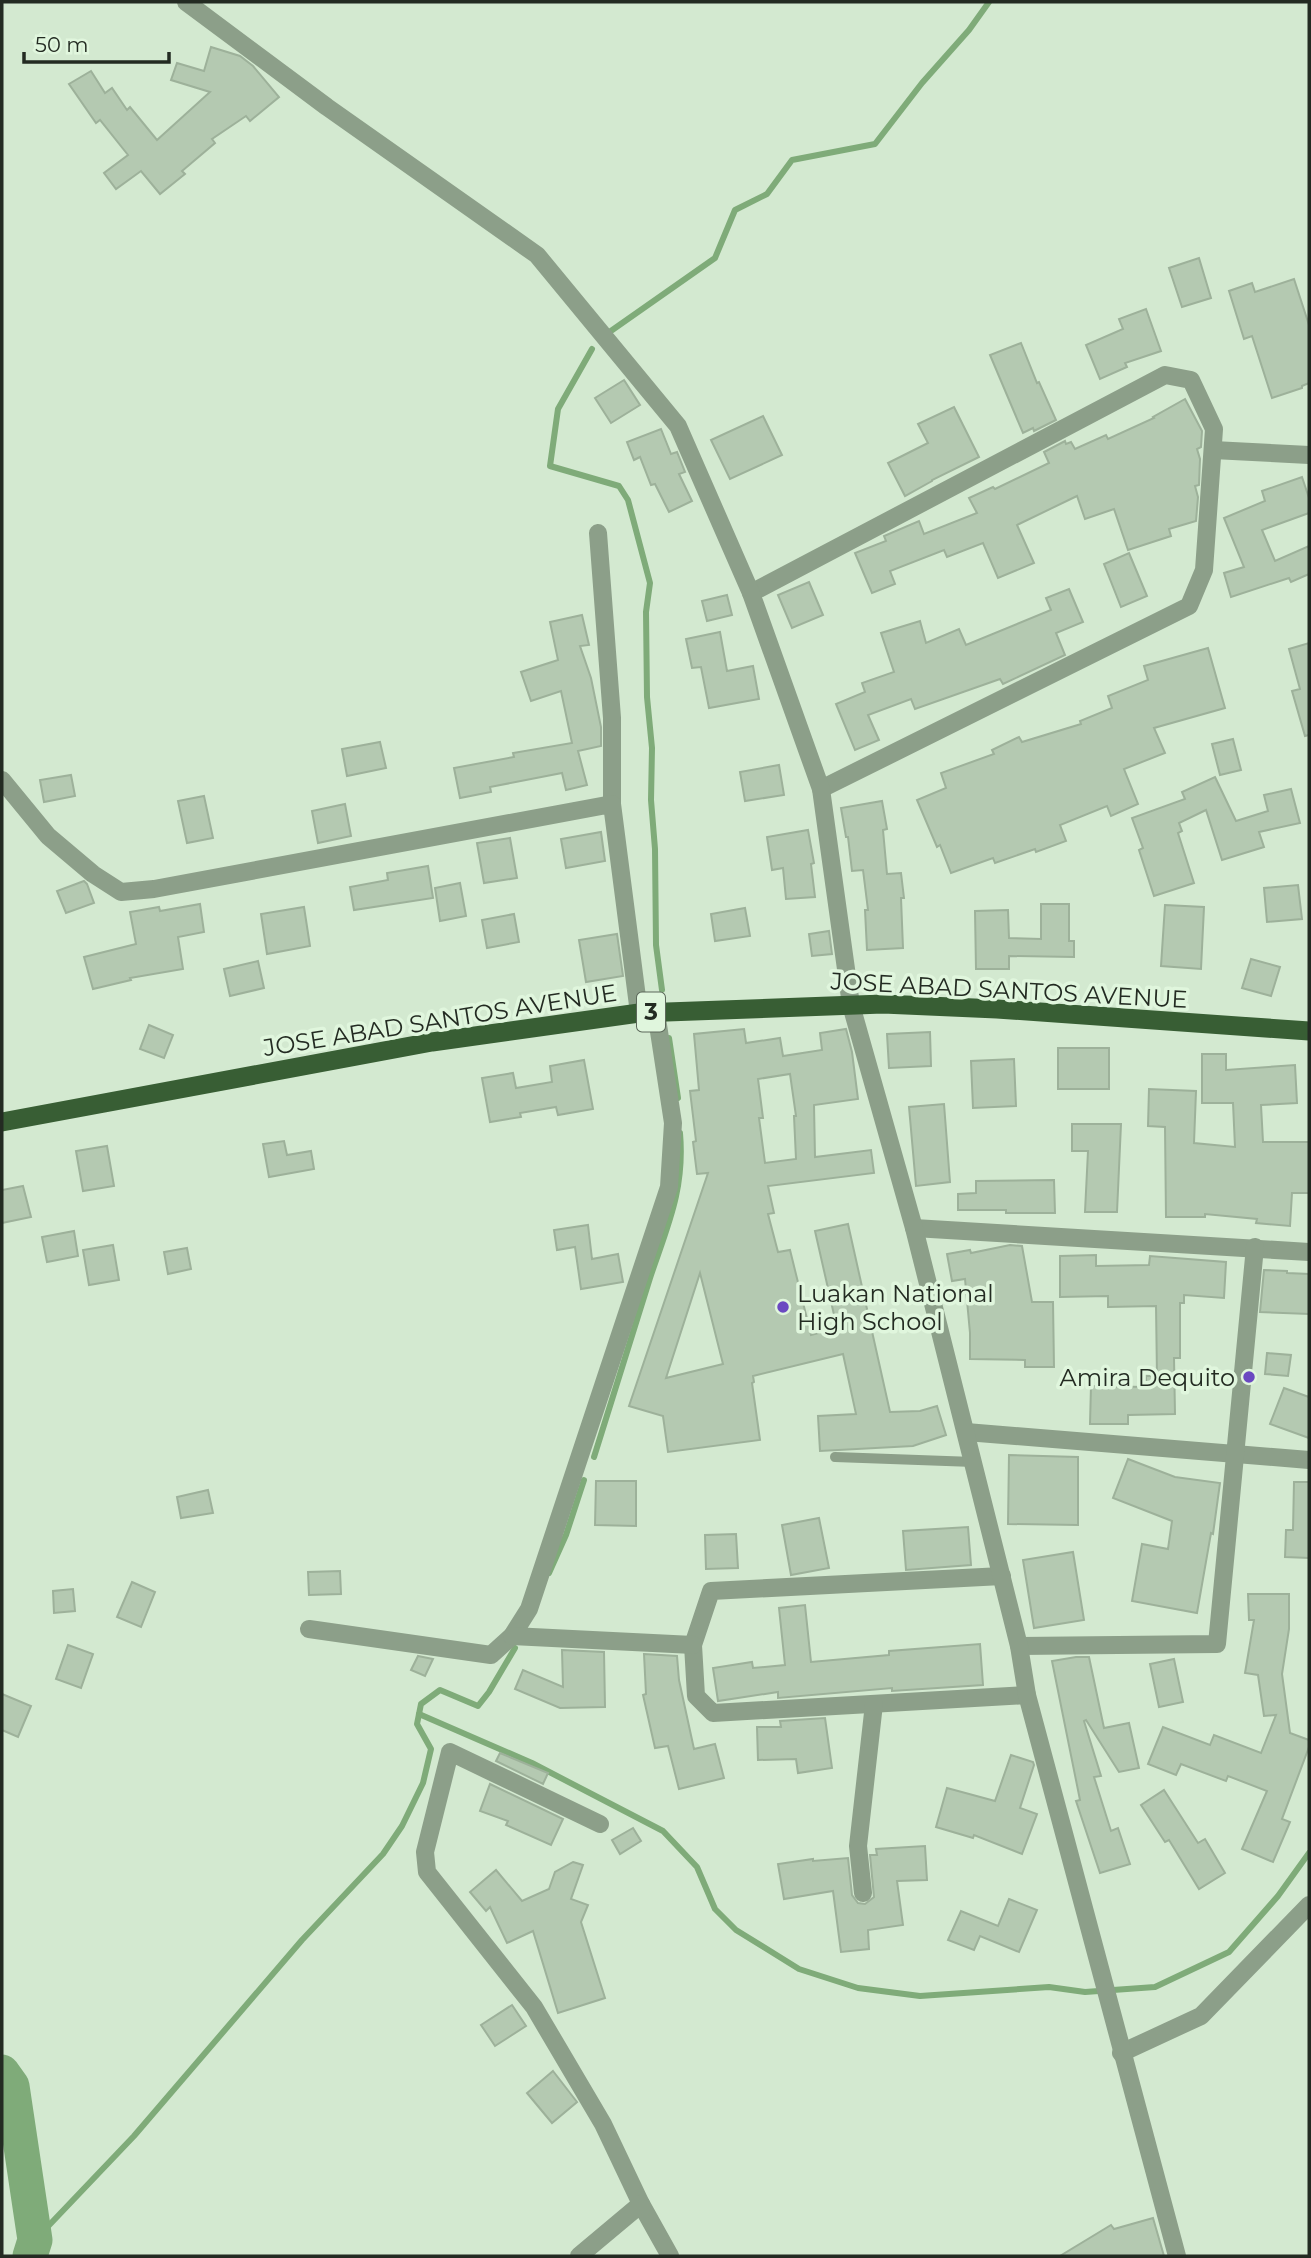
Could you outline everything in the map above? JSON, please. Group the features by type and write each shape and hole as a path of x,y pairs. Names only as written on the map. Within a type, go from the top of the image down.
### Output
{"highway":[{"name":"JOSE ABAD SANTOS AVENUE","path":"2,1122 432,1042 647,1012 851,1005 997,1009 1309,1031"}],"street":[{"path":"186,2 327,107 537,255 678,426 751,593 821,789 851,1005 914,1228 1019,1646 1027,1695 1177,2256"},
{"path":"751,593 1164,375 1191,380 1214,429 1204,570 1189,606 821,789"},
{"path":"1213,450 1309,455"},
{"path":"309,1629 491,1655 512,1636 529,1609 669,1187 673,1123 647,1012 612,804 611,718 598,533"},
{"path":"2,780 48,836 93,874 121,892 154,890 612,804"},
{"path":"914,1228 1309,1252"},
{"path":"1019,1646 1217,1644 1255,1247"},
{"path":"966,1432 1309,1460"},
{"path":"1002,1576 711,1591 693,1645 696,1696 713,1713 1027,1695"},
{"path":"512,1636 693,1645"},
{"path":"863,1893 858,1846 874,1703"},
{"path":"600,1824 450,1752 425,1852 427,1872 534,2007 603,2124 641,2204 670,2256"},
{"path":"1122,2053 1201,2016 1309,1905"},
{"path":"579,2256 641,2204"}],"lane":[{"path":"835,1457 974,1462"}],"building":[{"path":"211,47 240,56 253,66 279,97 250,121 246,116 212,139 215,143 182,171 185,174 160,194 141,171 116,189 104,173 128,155 100,120 96,123 69,84 91,71 105,93 112,88 127,110 130,107 157,140 210,92 171,80 177,63 204,71"},
{"path":"1199,258 1211,298 1182,307 1169,268"},
{"path":"1294,279 1309,325 1309,383 1272,398 1252,336 1244,339 1229,291 1252,283 1255,292"},
{"path":"1146,309 1161,351 1125,363 1127,367 1100,379 1086,345 1123,329 1119,319"},
{"path":"1021,343 1056,420 1034,431 1033,428 1023,433 990,355"},
{"path":"624,380 640,405 611,423 595,398"},
{"path":"1185,399 1202,431 1201,447 1197,449 1200,459 1199,485 1195,486 1198,497 1196,521 1169,529 1171,536 1128,550 1114,509 1085,519 1077,496 1017,525 1034,563 998,578 983,543 947,557 944,550 890,571 895,584 872,593 855,553 886,541 884,536 919,521 924,534 977,513 969,498 993,487 995,489 1049,463 1044,452 1065,441 1066,444 1071,442 1075,449 1106,435 1108,439 1154,418"},
{"path":"954,407 979,457 905,496 888,463 928,443 918,424"},
{"path":"763,416 782,455 730,479 711,440"},
{"path":"661,429 671,454 677,452 685,472 679,474 692,501 669,512 655,484 651,485 640,457 634,460 627,442"},
{"path":"1302,477 1309,498 1309,513 1262,530 1275,561 1309,546 1309,574 1291,582 1289,578 1231,597 1224,573 1244,567 1224,518 1265,501 1262,491"},
{"path":"1129,553 1147,596 1121,607 1104,564"},
{"path":"809,582 823,615 792,628 778,595"},
{"path":"1069,589 1083,622 1056,633 1065,655 1003,684 1000,679 915,709 911,699 868,715 879,740 855,750 836,704 865,692 862,683 894,672 881,633 920,621 926,643 959,629 966,645 1051,610 1046,598"},
{"path":"727,595 732,615 707,621 702,601"},
{"path":"582,615 589,645 580,646 591,678 601,727 601,746 578,751 587,785 566,790 562,773 490,787 491,792 460,798 454,768 514,757 513,753 572,743 561,691 531,701 521,672 558,660 550,622"},
{"path":"720,632 727,671 753,666 759,699 709,708 701,667 692,668 686,639"},
{"path":"1309,643 1309,735 1305,736 1292,691 1300,689 1289,649"},
{"path":"1208,648 1225,708 1154,728 1165,753 1124,769 1138,804 1111,816 1107,806 1060,825 1066,841 995,863 993,858 951,873 917,800 946,788 941,773 994,754 992,750 1019,737 1022,742 1081,724 1080,721 1112,708 1108,696 1148,680 1144,666"},
{"path":"1233,739 1241,770 1220,775 1212,744"},
{"path":"380,742 386,768 347,776 342,749"},
{"path":"779,765 784,795 745,801 740,772"},
{"path":"71,775 75,796 44,802 40,780"},
{"path":"1215,777 1236,821 1268,811 1264,795 1291,789 1300,823 1259,832 1264,847 1222,860 1206,810 1179,823 1182,831 1178,833 1194,883 1154,896 1139,850 1143,848 1132,818 1185,799 1182,792"},
{"path":"204,796 213,838 187,843 178,801"},
{"path":"882,801 887,829 883,830 887,874 901,873 904,898 901,898 903,948 867,950 865,910 868,910 863,870 852,871 841,808"},
{"path":"345,804 351,836 318,843 312,811"},
{"path":"808,830 814,863 811,864 815,897 786,899 783,868 772,870 767,837"},
{"path":"601,832 605,861 566,868 561,839"},
{"path":"510,838 517,878 484,883 477,843"},
{"path":"428,866 433,898 354,910 350,887 388,880 387,873"},
{"path":"84,881 94,903 66,913 57,891"},
{"path":"460,883 466,916 440,921 435,888"},
{"path":"1298,885 1302,919 1267,922 1264,888"},
{"path":"200,904 204,932 178,937 183,969 130,978 131,980 93,989 84,957 136,944 130,912 159,907 160,911"},
{"path":"1041,904 1069,904 1069,941 1074,941 1074,957 1009,956 1009,969 976,969 975,911 1008,910 1009,938 1041,939"},
{"path":"1165,905 1204,907 1201,969 1161,966"},
{"path":"304,907 310,946 267,954 261,914"},
{"path":"745,908 750,936 715,941 711,914"},
{"path":"514,914 519,942 487,948 482,920"},
{"path":"829,931 832,954 812,956 809,934"},
{"path":"617,934 623,976 586,982 579,940"},
{"path":"1251,959 1280,967 1271,996 1242,988"},
{"path":"258,961 264,988 230,996 224,969"},
{"path":"149,1025 173,1035 164,1058 140,1049"},
{"path":"744,1029 746,1043 780,1038 783,1056 822,1050 820,1033 846,1029 858,1099 814,1105 815,1157 871,1150 874,1173 768,1186 774,1213 768,1214 778,1252 790,1250 811,1335 837,1328 815,1231 848,1224 890,1412 920,1411 937,1406 946,1435 913,1446 820,1451 818,1416 856,1414 843,1354 753,1376 760,1440 668,1452 663,1416 629,1406 708,1173 697,1174 693,1142 696,1141 690,1091 699,1090 694,1034","holes":["790,1074 796,1116 796,1159 765,1163 759,1118 763,1118 758,1079","700,1273 723,1364 666,1378"]},
{"path":"930,1032 931,1066 889,1068 887,1034"},
{"path":"1058,1048 1109,1048 1109,1089 1058,1089"},
{"path":"1202,1054 1226,1054 1226,1070 1295,1065 1297,1103 1261,1105 1263,1142 1309,1142 1309,1193 1292,1193 1290,1226 1256,1223 1257,1219 1205,1214 1205,1217 1166,1217 1165,1127 1148,1126 1149,1089 1196,1091 1194,1143 1235,1147 1233,1103 1202,1103"},
{"path":"1014,1059 1016,1106 973,1108 971,1061"},
{"path":"584,1060 593,1109 558,1115 556,1107 520,1113 521,1117 490,1122 482,1078 513,1073 516,1088 552,1082 550,1066"},
{"path":"944,1104 950,1182 916,1186 909,1107"},
{"path":"1072,1124 1121,1124 1117,1212 1085,1212 1088,1151 1072,1151"},
{"path":"284,1141 287,1155 311,1151 314,1169 269,1177 263,1144"},
{"path":"107,1146 114,1186 83,1191 76,1151"},
{"path":"1054,1180 1055,1213 958,1210 958,1194 976,1193 976,1181"},
{"path":"23,1186 31,1217 2,1223 2,1190"},
{"path":"588,1225 592,1259 618,1254 623,1282 581,1289 575,1247 557,1250 554,1230"},
{"path":"74,1231 78,1256 47,1262 42,1237"},
{"path":"113,1245 119,1280 89,1285 83,1250"},
{"path":"1010,1245 1022,1246 1032,1302 1053,1302 1054,1367 1025,1367 1025,1360 970,1359 965,1279 952,1281 947,1254 970,1250 971,1253"},
{"path":"187,1248 191,1269 168,1274 164,1252"},
{"path":"1096,1255 1096,1266 1149,1265 1150,1256 1226,1262 1224,1298 1184,1295 1184,1303 1180,1303 1180,1358 1174,1358 1175,1414 1128,1415 1128,1424 1090,1424 1091,1386 1146,1387 1146,1376 1157,1376 1156,1306 1108,1307 1108,1296 1060,1297 1060,1256"},
{"path":"1264,1270 1309,1274 1309,1314 1260,1312"},
{"path":"1267,1353 1291,1355 1288,1376 1265,1374"},
{"path":"1284,1388 1309,1397 1309,1438 1270,1424"},
{"path":"1009,1455 1078,1457 1078,1525 1008,1524"},
{"path":"1128,1459 1175,1477 1220,1483 1197,1613 1132,1601 1142,1544 1168,1549 1172,1521 1113,1498"},
{"path":"596,1481 636,1481 636,1526 595,1525"},
{"path":"1294,1482 1309,1482 1309,1558 1285,1557 1286,1530 1293,1530"},
{"path":"208,1490 213,1513 181,1518 177,1497"},
{"path":"819,1518 829,1568 791,1575 782,1525"},
{"path":"968,1527 971,1565 906,1570 903,1531"},
{"path":"736,1534 738,1568 706,1569 705,1535"},
{"path":"1073,1552 1084,1620 1034,1628 1023,1560"},
{"path":"340,1571 341,1594 309,1595 308,1572"},
{"path":"132,1582 155,1592 141,1627 117,1617"},
{"path":"73,1589 75,1611 54,1613 53,1591"},
{"path":"1248,1594 1289,1594 1289,1629 1282,1674 1290,1733 1309,1740 1309,1747 1282,1819 1290,1822 1273,1862 1242,1849 1267,1791 1228,1776 1226,1781 1181,1764 1176,1775 1148,1764 1163,1727 1210,1745 1214,1735 1261,1753 1276,1715 1264,1716 1258,1675 1245,1673 1254,1620 1249,1620"},
{"path":"805,1605 811,1662 889,1655 889,1651 980,1644 983,1685 892,1691 892,1688 778,1698 778,1692 718,1701 713,1668 752,1662 753,1668 785,1665 779,1608"},
{"path":"68,1645 93,1654 81,1688 56,1679"},
{"path":"562,1650 604,1652 605,1707 560,1708 515,1689 523,1670 563,1687"},
{"path":"644,1654 677,1656 679,1680 694,1749 715,1744 724,1778 679,1789 668,1746 655,1748 643,1695 646,1694"},
{"path":"418,1656 433,1659 425,1676 411,1670"},
{"path":"1089,1657 1104,1728 1129,1723 1139,1768 1119,1772 1086,1720 1084,1721 1101,1776 1094,1777 1111,1831 1118,1828 1130,1864 1100,1873 1076,1801 1080,1800 1052,1661"},
{"path":"1174,1659 1183,1702 1159,1707 1150,1664"},
{"path":"2,1694 31,1706 18,1737 2,1730"},
{"path":"825,1718 832,1768 798,1773 796,1759 758,1760 757,1727 781,1727 780,1721"},
{"path":"500,1753 548,1773 543,1784 496,1761"},
{"path":"1011,1755 1033,1762 1034,1765 1020,1808 1037,1814 1022,1854 974,1835 973,1838 936,1827 947,1788 995,1801"},
{"path":"490,1784 563,1819 551,1845 506,1825 508,1821 480,1811"},
{"path":"1164,1790 1198,1843 1205,1839 1225,1873 1199,1889 1169,1840 1165,1842 1141,1805"},
{"path":"633,1828 641,1841 620,1854 612,1840"},
{"path":"925,1846 927,1880 897,1881 903,1925 868,1930 869,1949 841,1952 833,1891 784,1899 778,1864 848,1858 852,1895 858,1903 865,1904 874,1897 870,1855 877,1855 876,1849"},
{"path":"573,1862 583,1865 571,1899 588,1905 581,1922 605,1998 558,2013 533,1931 507,1943 490,1907 486,1911 470,1892 496,1870 522,1901 549,1889 555,1872"},
{"path":"1009,1899 1037,1910 1019,1952 980,1936 974,1950 948,1940 961,1911 998,1926"},
{"path":"512,2005 526,2026 495,2046 481,2025"},
{"path":"553,2071 577,2102 552,2123 527,2093"},
{"path":"1153,2218 1164,2256 1060,2256 1111,2225 1114,2229"}],"waterway":[{"path":"608,333 715,258 735,210 767,194 792,160 875,144 989,2"},
{"path":"592,349 558,409 550,466 619,486 628,500 650,583 646,612 647,697 652,748 656,945 662,990"},
{"path":"669,1038 678,1098"},
{"path":"594,1457 673,1208 680,1173 680,1133"},
{"path":"549,1573 566,1535 584,1480"},
{"path":"35,2240 134,2136 302,1940 383,1854 402,1826 423,1783 431,1749 417,1724 421,1704 440,1690 478,1706 515,1648"},
{"path":"419,1714 532,1763 663,1831 697,1867 715,1909 736,1930 799,1969 858,1988 920,1996 1049,1987 1085,1992 1155,1987 1229,1952 1278,1896 1309,1853"},
{"path":"2,2072 12,2086 35,2240 30,2256"}],"place":[{"name":"Luakan National High School","path":"783,1307"},
{"name":"Amira Dequito","path":"1249,1377"}]}
